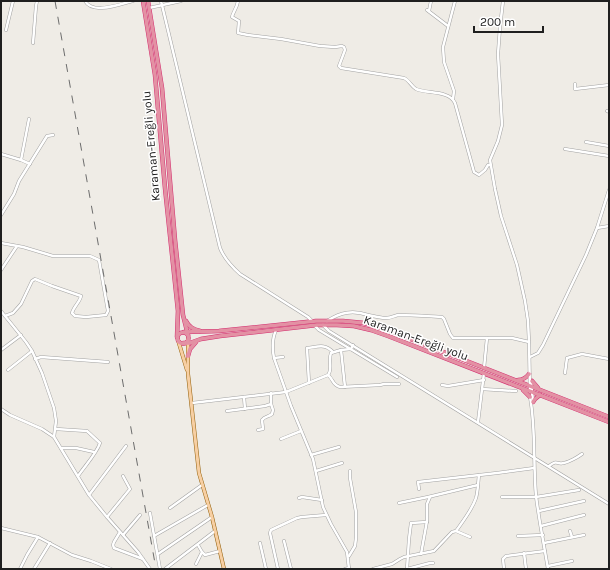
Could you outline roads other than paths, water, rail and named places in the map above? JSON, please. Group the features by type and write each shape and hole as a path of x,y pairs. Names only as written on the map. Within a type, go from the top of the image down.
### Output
{"highway":[{"name":"Karaman-Ereğli yolu","path":"143,1 157,91 165,188 178,310 178,339"},
{"name":"Karaman-Ereğli yolu","path":"148,1 164,103 174,240 187,337"},
{"path":"183,315 187,323 194,329 209,332"},
{"name":"Karaman-Ereğli yolu","path":"187,337 209,332 313,321 364,323 385,329 531,386 540,393 609,422"},
{"name":"Karaman-Ereğli yolu","path":"187,337 201,340 220,336 315,325 354,326 371,330 519,387 609,417"},
{"path":"180,333 187,337 180,343 178,339 180,333"},
{"path":"188,356 195,342 201,340"},
{"path":"515,380 522,380 529,374"},
{"path":"532,381 540,393 532,404"},
{"path":"519,387 530,397"}],"main road":[{"path":"187,337 188,374 199,473 209,504 224,569"},
{"path":"178,339 188,374"}],"street":[{"path":"6,30 13,1"},
{"path":"33,42 37,1"},
{"path":"85,1 87,5 93,8 102,8 133,1"},
{"path":"149,8 162,3 181,1"},
{"path":"238,1 232,17 239,21 238,33 320,46 342,46 345,50 339,66 341,68 404,78 408,80 414,88 448,96 453,99"},
{"path":"431,1 428,11 448,26"},
{"path":"455,1 443,47 444,62 454,92 453,99 474,172 479,175 488,165 490,165"},
{"path":"503,1 498,54 502,125 498,141 490,160 490,165 501,216 517,265 528,321 530,357 529,374 531,386 536,496 548,568 572,561"},
{"path":"162,3 220,248 233,268 240,274 313,321"},
{"path":"575,84 575,89 609,85"},
{"path":"21,160 29,119"},
{"path":"1,215 14,194 19,181 47,136 52,135"},
{"path":"586,142 609,146"},
{"path":"565,149 609,156"},
{"path":"1,154 30,164"},
{"path":"530,357 538,353 543,345 586,254 609,190"},
{"path":"596,228 609,226"},
{"path":"1,243 53,256 90,256 99,260 108,312 106,315 86,317 75,316 72,313 73,308 81,296 35,279 32,281 21,304 13,313 5,316"},
{"path":"1,270 17,246"},
{"path":"1,311 21,334 32,351 42,373 54,408 56,421 54,437"},
{"path":"327,321 342,313 352,312 379,318 402,315 442,317 453,338 512,338 529,342"},
{"path":"315,325 319,330 350,350 397,377"},
{"path":"322,325 329,331 609,504"},
{"path":"276,329 273,338 272,350 274,358 311,455 326,515 347,552 349,568 345,569"},
{"path":"1,350 21,334"},
{"path":"484,368 487,338"},
{"path":"350,350 353,345"},
{"path":"310,383 306,348 322,346 329,348 333,352"},
{"path":"192,403 286,392 328,376 331,372 331,353 342,350 350,350"},
{"path":"342,350 345,386"},
{"path":"8,370 32,351"},
{"path":"565,373 567,358 582,354 609,359"},
{"path":"35,359 41,357 108,362"},
{"path":"274,358 283,357"},
{"path":"478,422 484,373"},
{"path":"529,374 532,381 531,386"},
{"path":"328,376 336,386 400,384"},
{"path":"442,385 448,386 484,380"},
{"path":"482,389 516,391"},
{"path":"531,391 530,397 532,404"},
{"path":"258,430 263,429 262,420 264,417 272,414 271,393"},
{"path":"244,397 246,409"},
{"path":"227,411 271,404"},
{"path":"1,410 42,429 54,437 89,495 138,552 150,569"},
{"path":"56,430 87,432 100,443 98,449 94,452 78,476"},
{"path":"281,438 301,431"},
{"path":"89,495 126,446"},
{"path":"311,455 339,447"},
{"path":"61,448 76,448 94,452"},
{"path":"549,466 555,462 564,463 578,458 582,454"},
{"path":"316,471 342,463"},
{"path":"419,489 418,482 534,468"},
{"path":"348,556 355,546 356,538 356,512 350,471"},
{"path":"373,569 392,564 400,559 434,551 452,532 456,531 473,506 476,497 479,475"},
{"path":"107,517 130,489 123,476"},
{"path":"170,508 202,485"},
{"path":"399,503 478,485"},
{"path":"502,497 536,496 579,490"},
{"path":"299,498 302,497 322,500"},
{"path":"421,554 427,522 427,504 430,497"},
{"path":"539,511 584,501"},
{"path":"154,536 209,504"},
{"path":"150,513 160,569"},
{"path":"123,535 140,515"},
{"path":"278,569 270,533 272,530 302,516 326,515"},
{"path":"541,526 584,515"},
{"path":"158,554 212,517"},
{"path":"427,522 411,524 407,569 430,562 433,563"},
{"path":"1,528 38,538 72,555 103,568 111,569"},
{"path":"165,569 216,531"},
{"path":"456,531 470,537"},
{"path":"570,531 572,537"},
{"path":"120,532 114,542 114,548 144,560"},
{"path":"518,536 542,535"},
{"path":"544,543 584,535"},
{"path":"20,569 38,538"},
{"path":"284,541 292,569"},
{"path":"34,569 50,543"},
{"path":"260,543 266,569"},
{"path":"198,545 205,555 220,551"},
{"path":"504,569 504,557 509,555 545,551"},
{"path":"196,564 202,552"},
{"path":"524,553 526,569"}],"railway":[{"path":"55,1 156,569"}]}
